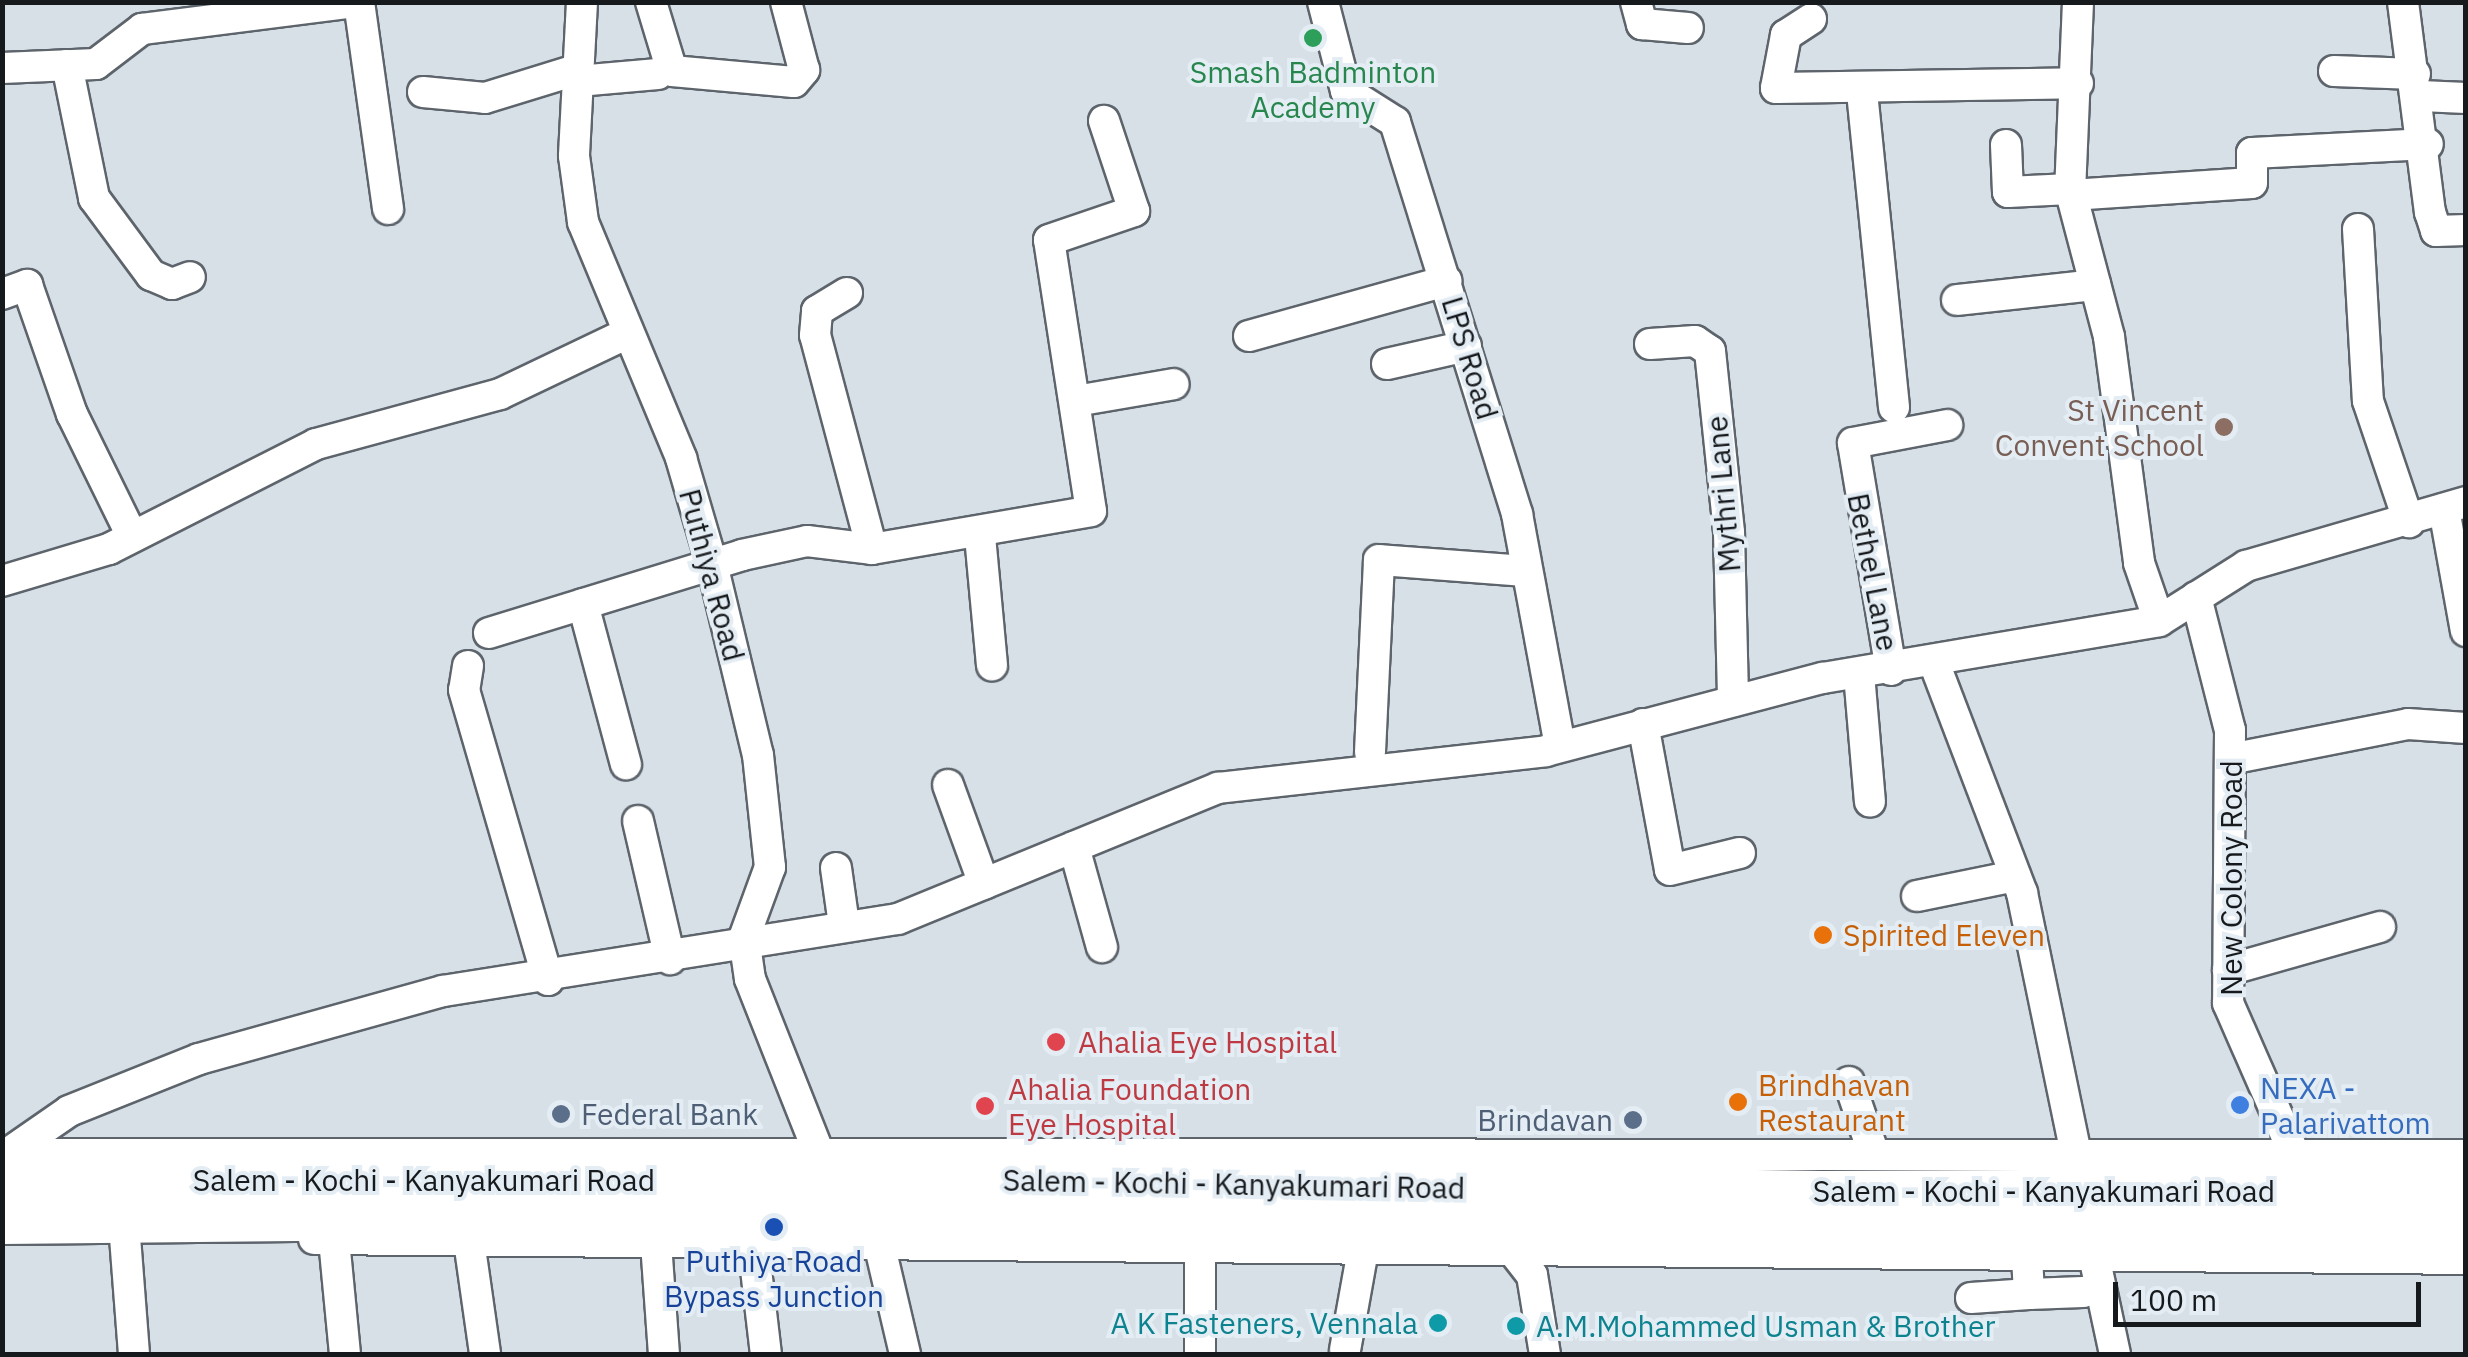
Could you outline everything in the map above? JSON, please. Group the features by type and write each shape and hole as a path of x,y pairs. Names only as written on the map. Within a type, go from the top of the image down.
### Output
{"highway":[{"name":"Salem - Kochi - Kanyakumari Road","path":"1598,1206 1821,1174 2466,1190"},
{"name":"Salem - Kochi - Kanyakumari Road","path":"13,1193 1598,1206 2466,1228"}],"street":[{"path":"2,68 96,64 142,29 358,2 388,210"},
{"name":"Puthiya Road","path":"582,2 574,156 584,222 626,334 681,458 712,564 758,755 770,867 744,938"},
{"path":"651,2 672,71 794,82 804,70 786,2"},
{"name":"LPS Road","path":"1323,2 1346,92 1395,122 1446,282 1524,571 1560,746"},
{"path":"1636,2 1642,24 1688,28"},
{"path":"2078,2 2078,83 2070,192 2120,391 2139,563 2159,621"},
{"path":"2403,2 2428,144 2436,230 2466,230"},
{"path":"1811,19 1786,35 1774,76 1776,88 1816,94 2078,83"},
{"path":"67,65 94,198 150,275 172,284 190,277"},
{"path":"2334,72 2418,85 2466,98"},
{"path":"424,92 485,98 579,75 658,74"},
{"path":"1862,92 1894,408"},
{"path":"489,633 712,564 807,541 872,549 980,536 1090,510 1049,240 1134,211 1104,121"},
{"path":"2006,145 2008,192 2070,192 2252,183 2252,153 2428,144"},
{"path":"2358,229 2368,401 2409,522"},
{"path":"1248,336 1446,282"},
{"path":"2,294 28,284 72,414 132,536"},
{"path":"1957,300 2095,285"},
{"path":"846,294 817,311 815,336 872,549"},
{"path":"2,581 132,536 316,444 500,394 626,334"},
{"name":"Mythri Lane","path":"1650,344 1695,342 1710,351 1730,533 1733,701"},
{"path":"1387,364 1466,346"},
{"path":"1076,401 1174,384"},
{"name":"Bethel Lane","path":"1891,670 1854,474 1860,436 1947,424"},
{"path":"13,1193 68,1111 199,1060 443,990 548,980 670,959 744,938 898,919 1218,788 1560,746 1733,701 1859,674 1935,665 2159,621 2246,566 2455,506 2466,631"},
{"path":"980,536 992,664"},
{"path":"1370,752 1379,560 1524,571"},
{"name":"New Colony Road","path":"2196,597 2230,759 2228,1002 2293,1151"},
{"path":"583,604 626,764"},
{"path":"1935,665 2016,876 2075,1150"},
{"path":"468,666 464,690 548,980"},
{"path":"1859,674 1870,802"},
{"path":"1643,724 1670,870 1740,853"},
{"path":"2230,759 2408,724 2466,728"},
{"path":"948,785 984,884"},
{"path":"638,821 670,959"},
{"path":"1074,847 1102,948"},
{"path":"836,868 844,926"},
{"path":"1917,896 2016,876"},
{"path":"2228,970 2380,927"},
{"path":"744,938 750,979 817,1148 878,1198 1200,1248 2466,1259"},
{"path":"1849,1082 1874,1154"},
{"path":"13,1193 817,1148"},
{"path":"13,1193 124,1237 753,1244 878,1198 1821,1174 1874,1154 2075,1150 2466,1155"},
{"path":"878,1198 904,1354"},
{"path":"124,1237 134,1354"},
{"path":"334,1240 345,1354"},
{"path":"469,1241 485,1354"},
{"path":"656,1243 664,1354"},
{"path":"753,1244 766,1354"},
{"path":"1200,1248 1200,1354"},
{"path":"1345,1350 1363,1250"},
{"path":"1513,1251 1532,1275 1545,1354"},
{"path":"2027,1256 2029,1294"},
{"path":"2094,1256 2114,1354"},
{"path":"1971,1298 2082,1292"}],"place":[{"name":"Smash Badminton Academy","path":"1313,38"},
{"name":"St Vincent Convent School","path":"2224,427"},
{"name":"Spirited Eleven","path":"1823,935"},
{"name":"Ahalia Eye Hospital","path":"1056,1042"},
{"name":"Brindhavan Restaurant","path":"1738,1102"},
{"name":"NEXA - Palarivattom","path":"2240,1105"},
{"name":"Ahalia Foundation Eye Hospital","path":"985,1106"},
{"name":"Federal Bank","path":"561,1114"},
{"name":"Brindavan","path":"1633,1120"},
{"name":"Puthiya Road Bypass Junction","path":"774,1227"},
{"name":"A K Fasteners, Vennala","path":"1438,1323"},
{"name":"A.M.Mohammed Usman & Brother","path":"1516,1326"}]}
